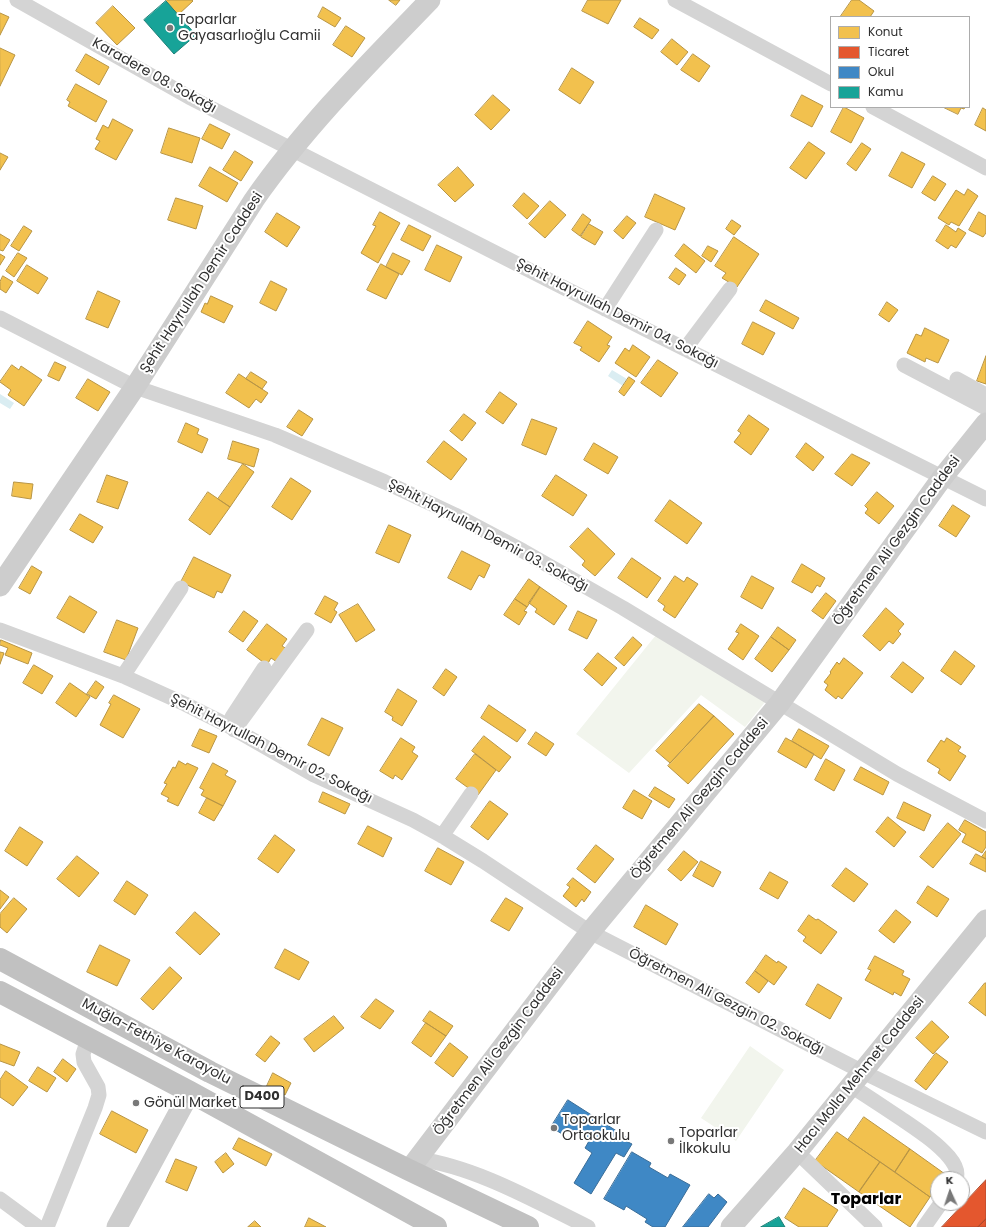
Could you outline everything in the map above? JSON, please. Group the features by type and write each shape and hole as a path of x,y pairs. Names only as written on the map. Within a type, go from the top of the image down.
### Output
{"highway":[{"name":"Muğla-Fethiye Karayolu","path":"0,959 210,1072 414,1164 528,1227"},
{"name":"Muğla-Fethiye Karayolu","path":"0,992 190,1092 436,1227"}],"street":[{"name":"Karadere 08. Sokağı","path":"17,0 189,97 292,149"},
{"name":"Şehit Hayrullah Demir Caddesi","path":"0,586 135,387 254,200 292,149 362,70 430,0"},
{"path":"675,0 830,83"},
{"path":"875,108 986,168"},
{"name":"Şehit Hayrullah Demir 04. Sokağı","path":"292,149 685,349 986,499"},
{"path":"605,308 656,230"},
{"path":"685,349 730,289"},
{"name":"Şehit Hayrullah Demir 03. Sokağı","path":"0,318 135,387 275,435 385,482 455,515 523,551 623,608 779,704 897,774 986,821"},
{"path":"904,365 986,408"},
{"path":"957,379 986,395"},
{"name":"Öğretmen Ali Gezgin Caddesi","path":"414,1164 590,932 779,704 942,478 986,423"},
{"path":"123,676 181,588"},
{"name":"Şehit Hayrullah Demir 02. Sokağı","path":"0,630 123,676 185,704 314,775 413,820 483,861 590,932"},
{"path":"231,728 307,630"},
{"path":"231,728 264,668"},
{"path":"442,836 471,794"},
{"name":"Hacı Molla Mehmet Caddesi","path":"731,1227 797,1152 986,920"},
{"name":"Öğretmen Ali Gezgin 02. Sokağı","path":"590,932 857,1079"},
{"path":"47,1227 95,1108 98,1095 98,1087 84,1062 83,1054 88,1039"},
{"path":"857,1079 986,1132"},
{"path":"857,1079 940,1147 950,1157 956,1171"},
{"path":"117,1227 190,1092"},
{"path":"797,1152 875,1227"},
{"path":"414,1164 438,1161 466,1170 514,1191 588,1227"},
{"path":"0,1199 38,1227"},
{"path":"924,1227 935,1211"}],"shaded area":[{"path":"612,370 627,379 623,386 608,376"},
{"path":"0,394 14,403 10,409 0,403"},
{"path":"656,635 765,702 745,727 701,695 629,773 576,734"},
{"path":"750,1046 784,1070 736,1141 701,1118"}],"building: Konut":[{"path":"389,0 400,0 396,5"},
{"path":"588,0 621,0 608,24 582,11"},
{"path":"852,0 859,0 874,11 871,16 841,16"},
{"path":"166,1 193,1 178,15"},
{"path":"113,6 135,28 117,45 96,23"},
{"path":"323,7 341,18 335,27 318,17"},
{"path":"0,13 9,17 0,35"},
{"path":"640,18 659,30 652,39 634,27"},
{"path":"346,26 365,38 352,57 333,45"},
{"path":"672,39 688,52 677,65 661,52"},
{"path":"0,48 15,55 0,86"},
{"path":"86,54 109,67 99,85 76,71"},
{"path":"693,54 710,66 699,82 681,70"},
{"path":"572,68 594,82 580,104 559,90"},
{"path":"76,84 107,101 96,122 68,106 70,102 67,100"},
{"path":"493,95 510,110 491,130 475,115"},
{"path":"802,95 823,106 812,127 791,116"},
{"path":"843,108 864,118 851,143 831,132"},
{"path":"945,108 961,108 958,114"},
{"path":"983,108 986,110 986,131 975,125"},
{"path":"113,119 133,130 116,160 95,149 100,141 96,139 103,125 108,128"},
{"path":"210,124 230,134 222,149 202,139"},
{"path":"169,128 200,138 192,163 161,153"},
{"path":"809,142 825,153 806,179 790,168"},
{"path":"862,143 871,149 856,171 847,164"},
{"path":"235,151 253,162 241,181 223,170"},
{"path":"902,152 925,164 912,188 889,176"},
{"path":"0,153 8,157 0,170"},
{"path":"210,167 238,183 227,202 199,186"},
{"path":"458,167 474,185 455,202 438,185"},
{"path":"933,176 946,184 935,201 922,193"},
{"path":"968,189 978,196 959,226 951,222 949,225 938,218 956,190 964,195"},
{"path":"524,193 539,206 527,219 513,206"},
{"path":"655,194 685,208 675,230 645,217"},
{"path":"176,198 203,206 196,229 168,220"},
{"path":"550,201 566,215 545,238 529,224"},
{"path":"380,212 400,223 378,263 361,253 376,226 373,225"},
{"path":"979,212 986,216 986,233 983,237 969,230"},
{"path":"277,213 300,227 287,247 265,232"},
{"path":"583,214 591,220 580,236 572,230"},
{"path":"627,216 636,223 623,239 614,231"},
{"path":"732,220 741,226 734,235 726,229"},
{"path":"589,224 603,232 595,245 581,237"},
{"path":"409,225 431,236 423,251 401,240"},
{"path":"946,225 956,232 958,228 966,233 956,248 951,245 948,249 936,241"},
{"path":"24,226 32,231 19,251 11,246"},
{"path":"0,234 10,240 3,251 0,250"},
{"path":"734,237 759,254 737,287 722,278 726,273 715,266"},
{"path":"684,244 705,261 696,273 675,256"},
{"path":"437,245 462,257 450,282 425,270"},
{"path":"708,246 718,251 711,262 702,256"},
{"path":"18,253 27,258 14,277 6,271"},
{"path":"393,253 410,261 402,275 386,267"},
{"path":"0,254 5,257 0,265"},
{"path":"381,264 399,274 386,299 367,290"},
{"path":"27,265 48,278 38,294 17,281"},
{"path":"676,268 686,275 679,285 669,278"},
{"path":"3,276 13,282 6,293 0,289 0,282"},
{"path":"271,281 287,289 276,311 260,303"},
{"path":"98,291 120,301 108,328 86,319"},
{"path":"211,296 233,306 224,323 201,312 205,303 207,304"},
{"path":"766,300 799,318 793,329 760,311"},
{"path":"887,302 898,310 889,322 879,315"},
{"path":"588,321 612,337 607,345 610,346 599,362 580,350 582,347 574,343"},
{"path":"753,322 775,333 763,355 742,344"},
{"path":"925,328 949,340 938,363 926,358 925,362 907,353 916,334 921,336"},
{"path":"633,345 650,357 636,377 615,363 625,348 629,351"},
{"path":"986,356 986,384 977,381"},
{"path":"658,360 678,373 661,397 641,383"},
{"path":"55,362 66,367 59,381 48,376"},
{"path":"12,365 19,370 21,366 42,380 24,406 8,395 11,390 0,382"},
{"path":"251,372 267,382 262,389 246,379"},
{"path":"239,374 268,393 261,403 256,399 249,408 226,393"},
{"path":"629,377 635,381 624,396 619,392"},
{"path":"88,379 110,392 98,411 76,398"},
{"path":"500,392 517,404 503,424 486,412"},
{"path":"299,410 313,419 302,436 287,427"},
{"path":"464,414 476,423 462,441 450,431"},
{"path":"749,415 769,429 751,455 734,442 741,433 738,431"},
{"path":"532,419 557,428 546,455 522,445"},
{"path":"186,423 199,429 197,434 208,439 202,453 178,442"},
{"path":"233,441 259,449 254,467 228,459"},
{"path":"444,441 467,459 451,480 427,462"},
{"path":"594,443 618,457 608,474 584,460"},
{"path":"806,443 824,457 813,471 796,457"},
{"path":"852,454 870,463 852,486 835,474"},
{"path":"243,464 254,472 230,507 218,499"},
{"path":"107,475 128,482 118,509 97,502"},
{"path":"556,475 587,495 573,516 542,496"},
{"path":"291,478 311,491 292,520 272,507"},
{"path":"14,482 33,484 31,499 12,496"},
{"path":"208,492 230,507 210,535 189,520"},
{"path":"877,492 894,506 879,524 865,513 868,509 865,506"},
{"path":"670,500 702,523 687,544 655,521"},
{"path":"953,505 970,516 956,537 939,526"},
{"path":"80,514 103,527 93,543 70,530"},
{"path":"389,525 411,535 399,563 376,553"},
{"path":"588,528 615,554 595,576 582,565 585,561 570,547"},
{"path":"462,551 490,565 484,578 479,575 471,590 448,578"},
{"path":"194,557 231,575 222,593 217,591 214,598 181,582"},
{"path":"632,558 661,578 647,598 618,578"},
{"path":"802,564 825,578 820,587 817,585 812,593 792,582"},
{"path":"32,566 42,572 30,594 19,588"},
{"path":"675,576 684,582 687,577 698,584 675,618 663,610 665,606 658,601"},
{"path":"752,576 774,588 762,609 741,597"},
{"path":"529,579 540,587 527,607 515,599"},
{"path":"540,587 567,606 554,625 535,612 537,609 529,603"},
{"path":"826,593 836,601 823,619 812,611"},
{"path":"70,596 97,612 84,633 57,618"},
{"path":"325,596 338,603 334,610 337,612 331,623 315,614"},
{"path":"515,599 527,607 524,611 527,612 519,625 504,615"},
{"path":"358,604 375,630 356,642 339,615"},
{"path":"886,608 904,624 898,631 901,634 893,644 889,641 880,651 863,636"},
{"path":"244,611 258,621 243,642 229,632"},
{"path":"578,611 597,620 587,639 569,630"},
{"path":"117,620 138,628 126,660 104,652"},
{"path":"267,624 287,639 282,646 287,649 277,662 271,658 267,665 247,650"},
{"path":"741,624 759,636 743,660 728,649 739,633 736,632"},
{"path":"778,627 796,640 789,650 771,637"},
{"path":"633,637 642,645 624,666 615,658"},
{"path":"771,637 789,650 772,672 755,659"},
{"path":"1,640 32,653 28,664 5,655 8,648 0,645"},
{"path":"955,651 975,666 961,685 941,671"},
{"path":"0,652 4,653 0,664"},
{"path":"598,653 617,668 602,686 584,670"},
{"path":"844,658 863,673 842,699 838,696 836,699 825,690 828,685 824,682 837,662 839,664"},
{"path":"903,662 924,678 912,693 891,677"},
{"path":"34,665 53,676 42,694 23,683"},
{"path":"446,669 457,677 444,696 433,688"},
{"path":"96,681 104,687 96,699 87,694"},
{"path":"70,683 90,697 76,717 56,703"},
{"path":"398,689 417,701 402,726 392,720 393,717 385,712"},
{"path":"114,695 140,709 123,738 100,725"},
{"path":"699,704 714,716 670,763 656,751"},
{"path":"489,705 526,730 517,742 481,718"},
{"path":"714,716 734,734 688,784 668,766"},
{"path":"322,718 343,728 329,756 308,745"},
{"path":"200,729 217,736 209,753 192,746"},
{"path":"799,729 829,746 821,759 792,741"},
{"path":"536,732 554,744 546,756 528,744"},
{"path":"484,736 511,757 499,772 472,751"},
{"path":"401,738 415,747 412,752 418,756 402,780 395,775 393,779 380,771"},
{"path":"786,738 814,754 806,768 778,752"},
{"path":"947,738 961,747 958,751 966,756 950,781 938,773 940,769 927,761 941,740 944,742"},
{"path":"475,754 496,770 478,795 456,779"},
{"path":"826,759 845,770 834,791 815,780"},
{"path":"179,761 186,765 187,763 198,768 178,806 167,801 169,798 161,794 167,784 164,783 173,767 175,768"},
{"path":"213,763 228,771 225,775 236,781 223,806 201,795 204,790 200,788"},
{"path":"861,767 889,782 883,795 854,780"},
{"path":"655,787 675,799 669,808 649,796"},
{"path":"634,790 652,801 642,819 623,808"},
{"path":"323,792 350,804 345,814 319,802"},
{"path":"207,798 223,806 214,821 199,813"},
{"path":"490,801 508,814 488,840 471,827"},
{"path":"904,802 931,815 924,831 897,818"},
{"path":"888,817 906,832 894,847 876,832"},
{"path":"965,820 986,832 986,847 982,853 962,842 966,834 959,830"},
{"path":"948,823 961,834 933,868 920,857"},
{"path":"368,826 392,838 383,857 358,844"},
{"path":"20,827 43,842 27,866 5,851"},
{"path":"275,835 295,850 278,873 258,859"},
{"path":"596,845 614,859 595,883 577,869"},
{"path":"438,848 464,862 451,885 425,871"},
{"path":"684,851 698,862 681,881 668,870"},
{"path":"986,851 986,859 982,857"},
{"path":"976,854 986,859 986,872 970,864"},
{"path":"77,856 99,873 79,897 57,879"},
{"path":"701,861 721,872 713,887 693,876"},
{"path":"846,868 868,884 854,902 832,886"},
{"path":"770,872 788,882 778,899 760,889"},
{"path":"573,878 591,892 584,902 582,899 576,907 563,896 570,887 567,885"},
{"path":"127,881 148,895 135,915 114,901"},
{"path":"928,886 949,899 937,917 917,903"},
{"path":"0,890 9,897 0,909"},
{"path":"14,898 27,909 7,933 0,927 0,914"},
{"path":"506,898 523,908 509,931 491,921"},
{"path":"646,905 678,924 666,945 634,927"},
{"path":"896,910 911,922 894,943 879,931"},
{"path":"195,912 220,934 200,955 176,933"},
{"path":"809,915 816,920 818,919 837,932 821,954 803,941 806,937 798,931"},
{"path":"100,945 130,960 117,986 87,972"},
{"path":"285,949 309,962 299,980 275,968"},
{"path":"766,955 777,963 778,961 787,967 774,985 755,971"},
{"path":"875,956 904,971 902,975 910,979 901,996 894,992 893,995 865,980 871,970 868,969"},
{"path":"170,967 182,978 153,1010 141,999"},
{"path":"755,971 768,981 759,993 746,983"},
{"path":"986,983 986,1016 969,1003"},
{"path":"818,984 842,998 830,1019 806,1005"},
{"path":"376,999 394,1011 380,1029 361,1017"},
{"path":"430,1011 453,1026 446,1036 423,1021"},
{"path":"334,1016 344,1028 314,1052 304,1039"},
{"path":"932,1021 949,1037 933,1054 916,1038"},
{"path":"426,1023 446,1036 431,1057 412,1043"},
{"path":"271,1036 280,1043 265,1062 256,1055"},
{"path":"450,1043 468,1057 453,1077 435,1063"},
{"path":"0,1044 20,1052 14,1066 0,1061"},
{"path":"936,1053 948,1062 926,1090 915,1081"},
{"path":"63,1059 76,1069 67,1082 54,1072"},
{"path":"38,1067 56,1078 47,1092 29,1081"},
{"path":"6,1071 28,1087 13,1106 0,1097 0,1080"},
{"path":"273,1073 291,1083 285,1095 267,1086"},
{"path":"112,1111 148,1130 136,1153 100,1134"},
{"path":"864,1117 910,1149 895,1172 848,1140"},
{"path":"837,1132 880,1162 859,1192 815,1161"},
{"path":"239,1138 272,1154 266,1166 233,1149"},
{"path":"910,1149 941,1171 930,1171 930,1197 895,1172"},
{"path":"226,1153 234,1164 223,1173 215,1162"},
{"path":"176,1159 197,1167 187,1191 166,1182"},
{"path":"880,1162 930,1197 910,1227 859,1192"},
{"path":"804,1188 838,1210 827,1227 799,1227 785,1218"},
{"path":"309,1218 326,1227 305,1227"},
{"path":"255,1221 261,1227 248,1227"}],"building: Ticaret":[{"path":"986,1180 986,1219 978,1227 942,1227 957,1211 970,1211 970,1197"},
{"path":"986,1219 986,1227 978,1227"}],"building: Okul":[{"path":"568,1100 626,1137 624,1140 632,1144 624,1157 616,1153 591,1194 574,1183 592,1153 585,1148 589,1141 567,1127 562,1134 551,1127"},
{"path":"632,1152 651,1163 649,1167 668,1178 670,1174 690,1185 665,1227 653,1227 645,1222 647,1219 626,1206 624,1210 604,1199"},
{"path":"709,1194 714,1198 718,1194 727,1202 708,1227 683,1227"}],"building: Kamu":[{"name":"Toparlar Gayasarlıoğlu Camii","path":"166,1 196,35 174,54 144,20"},
{"path":"779,1217 785,1227 761,1227"}],"place":[{"name":"Toparlar Gayasarlıoğlu Camii","path":"170,28"},
{"name":"Gönül Market","path":"136,1103"},
{"name":"Toparlar Ortaokulu","path":"554,1128"},
{"name":"Toparlar İlkokulu","path":"671,1141"}],"district":[{"name":"Toparlar","path":"866,1200"}]}
